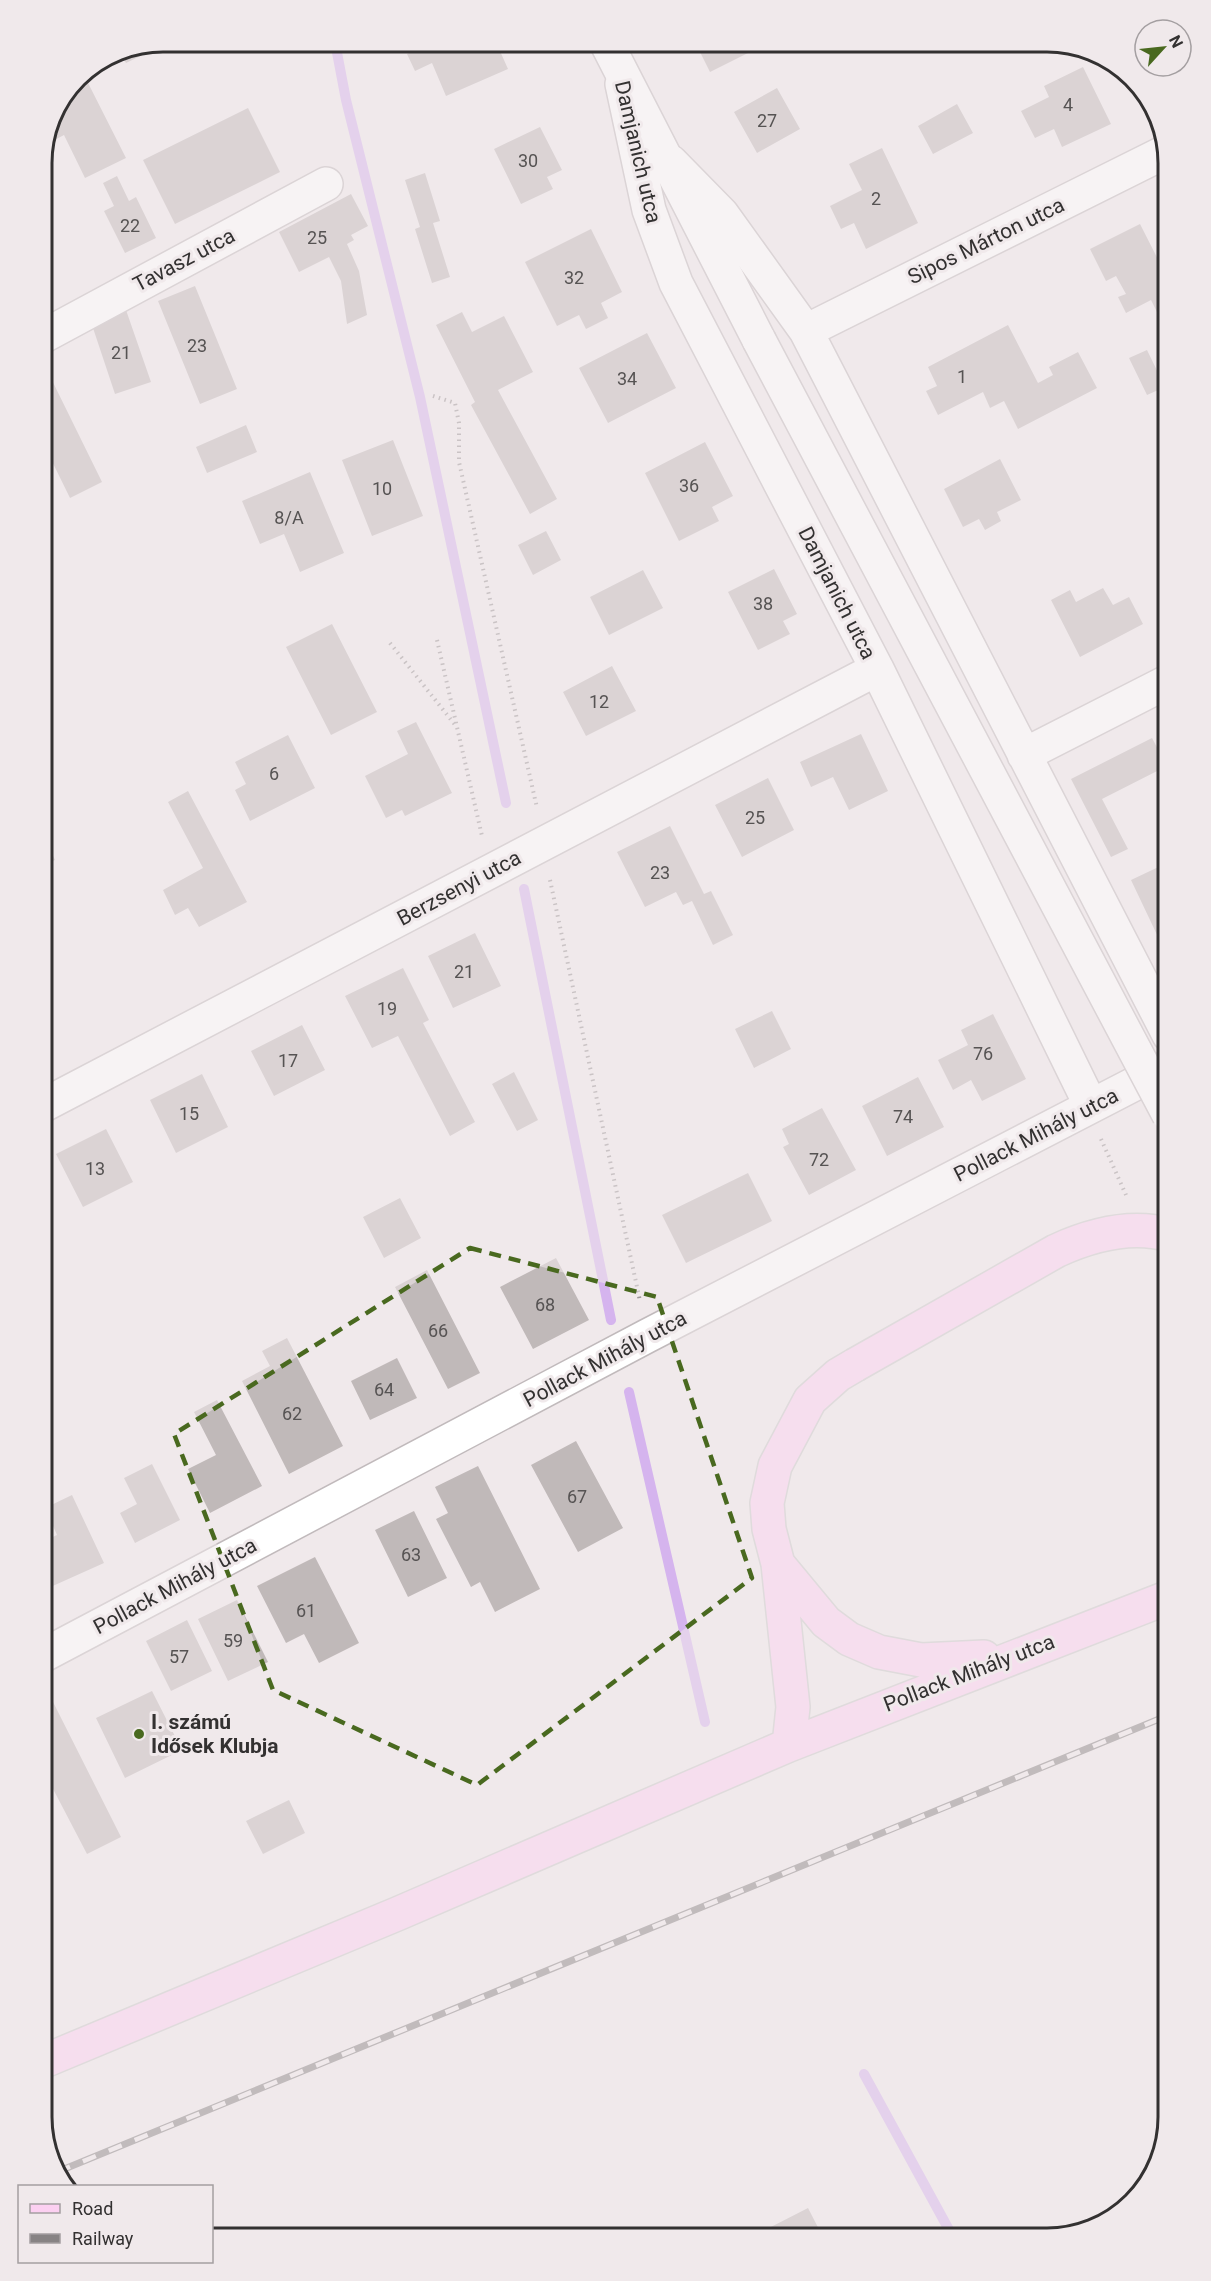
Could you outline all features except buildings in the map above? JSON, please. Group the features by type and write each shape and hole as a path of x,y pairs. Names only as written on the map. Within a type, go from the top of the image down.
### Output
{"main road":[{"path":"789,1745 793,1707 778,1564 767,1503 775,1466 810,1400 838,1375 1056,1251 1077,1241 1110,1232 1158,1232"},
{"path":"778,1564 826,1622 849,1639 879,1652 921,1660 1016,1654"},
{"name":"Pollack Mihály utca","path":"52,2058 438,1896 789,1745 1016,1654 1158,1601"}],"street":[{"name":"Damjanich utca","path":"612,55 759,340 1158,1094"},
{"name":"Damjanich utca","path":"612,55 649,210 676,283 877,669 1091,1107"},
{"name":"Sipos Márton utca","path":"806,330 1158,155"},
{"name":"Damjanich utca","path":"666,157 722,214 806,330 1158,1014"},
{"name":"Tavasz utca","path":"53,330 326,184"},
{"name":"Berzsenyi utca","path":"53,1101 877,669"},
{"path":"1024,755 1158,687"},
{"name":"Pollack Mihály utca","path":"52,1651 1158,1072"}],"path":[{"path":"437,640 490,872"},
{"path":"390,643 458,729"}],"highlighted area":[{"path":"470,1248 657,1297 752,1578 477,1785 273,1690 174,1434"}],"waterway":[{"path":"337,53 346,100 420,397 506,803"},
{"path":"524,889 611,1320"},
{"path":"629,1392 705,1722"},
{"path":"864,2074 948,2228"}],"railway":[{"path":"65,2169 1158,1720"}],"place":[{"name":"I. számú Idősek Klubja","path":"139,1734"}]}
